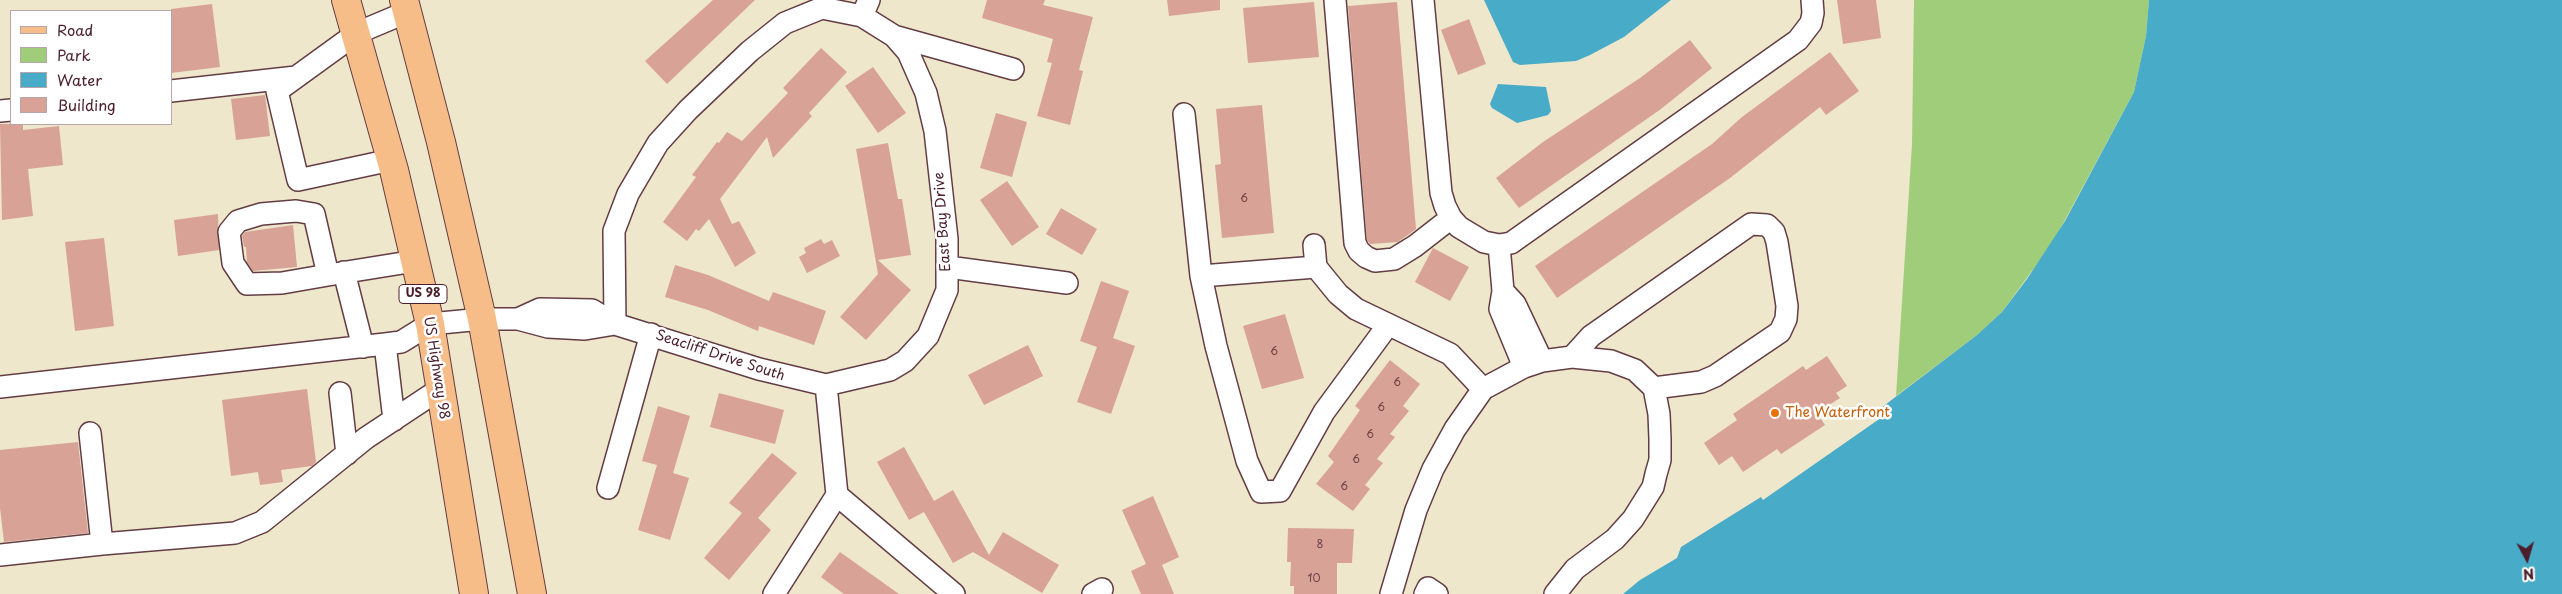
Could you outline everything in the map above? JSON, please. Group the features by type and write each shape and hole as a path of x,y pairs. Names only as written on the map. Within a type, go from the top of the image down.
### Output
{"main road":[{"name":"US Highway 98","path":"346,0 391,160 430,324 474,594"},
{"path":"406,6 482,318 532,594"}],"street":[{"path":"1335,0 1355,243 1366,257 1375,260 1394,258 1415,246 1451,218"},
{"path":"1423,0 1441,192 1451,218 1459,227 1484,242 1499,245 1511,243 1798,40 1811,23 1814,13 1812,0"},
{"path":"391,160 298,180 277,91 356,33 406,6"},
{"name":"East Bay Drive","path":"615,324 614,232 628,194 658,143 688,110 750,52 785,23 822,8 866,8 908,52 926,93 935,131 948,267 947,290 928,336 905,361 890,370 826,385"},
{"path":"894,36 1013,69"},
{"path":"172,91 296,77"},
{"path":"1184,114 1201,276 1216,346 1247,461 1261,492 1280,491 1324,412 1388,325"},
{"path":"363,347 336,273 314,214 296,211 261,214 238,221 229,232 233,263 247,284 282,283 336,273 415,261"},
{"path":"1572,356 1591,336 1751,224 1767,225 1774,232 1777,242 1787,306 1786,319 1780,332 1715,376 1701,382 1654,388"},
{"path":"1314,245 1316,267 1323,278 1356,309 1450,354 1483,389"},
{"path":"1499,245 1503,291 1500,309 1533,364"},
{"path":"948,267 1067,283"},
{"path":"1201,276 1316,267"},
{"name":"Seacliff Drive South","path":"430,324 482,318 518,318 540,309 592,310 615,324 759,370 826,385"},
{"path":"0,387 401,342 430,324"},
{"path":"608,488 651,334"},
{"path":"385,344 394,420"},
{"path":"1391,594 1416,510 1433,469 1455,429 1483,389 1533,364 1572,356 1611,361 1635,370 1654,388 1659,414 1660,460 1653,487 1633,519 1615,539 1575,569 1554,594"},
{"path":"774,594 837,495 826,385"},
{"path":"0,555 235,533 262,522 347,454 440,389"},
{"path":"340,393 347,454"},
{"path":"90,434 102,544"},
{"path":"837,495 954,594"},
{"path":"1425,594 1428,588 1437,594"}],"green space":[{"path":"1914,0 2149,0 2146,36 2134,92 2053,242 2002,312 1977,335 1896,396 1912,144"}],"water":[{"path":"1484,0 1671,0 1624,37 1590,55 1576,61 1520,65 1513,62"},
{"path":"2149,0 2562,0 2562,594 1623,594 1640,580 1677,558 1681,547 1761,497 1763,500 1885,415 1881,408 1977,335 2002,312 2027,279 2065,221 2134,92 2146,36"},
{"path":"1498,84 1546,87 1551,111 1548,115 1517,123 1492,108 1490,104"}],"building":[{"path":"713,0 755,0 667,84 645,61"},
{"path":"987,0 1045,0 1043,5 1093,17 1079,70 1083,71 1070,125 1037,116 1052,63 1047,62 1053,39 982,18"},
{"path":"1167,0 1220,0 1220,10 1169,16"},
{"path":"1837,0 1876,0 1881,38 1843,44"},
{"path":"1314,2 1319,57 1248,63 1243,8"},
{"path":"1397,2 1416,229 1398,242 1370,244 1367,240 1348,6"},
{"path":"212,4 220,67 172,73 171,9"},
{"path":"1469,19 1486,64 1458,75 1441,30"},
{"path":"1690,40 1712,68 1661,109 1519,208 1496,178 1543,142 1640,78"},
{"path":"821,48 847,72 809,113 812,116 773,158 767,137 720,199 732,224 739,221 756,253 735,267 709,219 699,231 696,229 687,241 663,222 696,177 692,175 717,142 719,143 727,132 742,141 788,93 783,88"},
{"path":"1830,52 1859,91 1826,115 1820,107 1730,178 1557,298 1535,266 1712,144 1742,117"},
{"path":"873,67 906,113 878,133 845,86"},
{"path":"265,95 270,136 236,140 231,99"},
{"path":"1262,105 1274,233 1222,238 1215,165 1221,164 1216,109"},
{"path":"996,113 1027,122 1012,177 980,168"},
{"path":"0,124 23,125 23,130 59,126 63,165 28,169 33,216 2,220"},
{"path":"888,143 898,199 902,199 911,255 878,260 911,290 866,340 840,317 878,274 856,149"},
{"path":"1007,181 1039,227 1012,246 980,200"},
{"path":"1061,208 1097,229 1082,255 1046,234"},
{"path":"218,214 219,250 178,256 174,220"},
{"path":"293,225 297,267 253,271 247,262 246,247 244,247 242,236 245,232"},
{"path":"104,238 114,326 75,331 65,242"},
{"path":"821,239 824,244 832,240 840,256 807,273 799,257 806,253 804,248"},
{"path":"1433,248 1469,267 1450,301 1415,282"},
{"path":"675,265 708,275 769,301 773,292 826,311 814,345 759,326 758,331 708,310 665,297"},
{"path":"1101,281 1129,291 1113,338 1135,346 1111,414 1077,402 1097,347 1080,341"},
{"path":"1285,314 1304,378 1262,389 1243,326"},
{"path":"1028,345 1043,376 984,405 968,375"},
{"name":"The Waterfront","path":"1827,356 1847,386 1836,393 1840,398 1817,413 1825,425 1781,454 1777,449 1743,472 1732,456 1719,465 1704,443 1737,420 1733,414 1803,366 1806,370"},
{"path":"1390,360 1420,384 1403,406 1409,411 1390,434 1395,437 1377,459 1383,463 1365,485 1370,489 1353,511 1316,484 1334,462 1328,456 1360,410 1355,406"},
{"path":"307,389 316,462 312,466 281,470 283,482 260,485 258,472 231,476 222,400"},
{"path":"719,393 784,410 775,444 710,427"},
{"path":"658,406 690,416 673,473 689,478 670,540 638,530 657,465 642,461"},
{"path":"78,442 88,533 4,542 0,508 0,450"},
{"path":"904,447 934,501 953,490 989,555 1003,532 1059,565 1042,593 973,552 953,563 924,512 909,520 877,462"},
{"path":"772,453 797,473 758,518 771,530 729,580 704,558 742,513 729,503"},
{"path":"1153,496 1179,557 1162,565 1174,594 1141,594 1131,571 1146,564 1122,510"},
{"path":"1288,528 1354,529 1352,563 1337,563 1337,594 1294,594 1294,586 1290,586 1291,562 1287,562"},
{"path":"840,552 899,594 844,594 821,577"}],"place":[{"name":"The Waterfront","path":"1775,413"}]}
